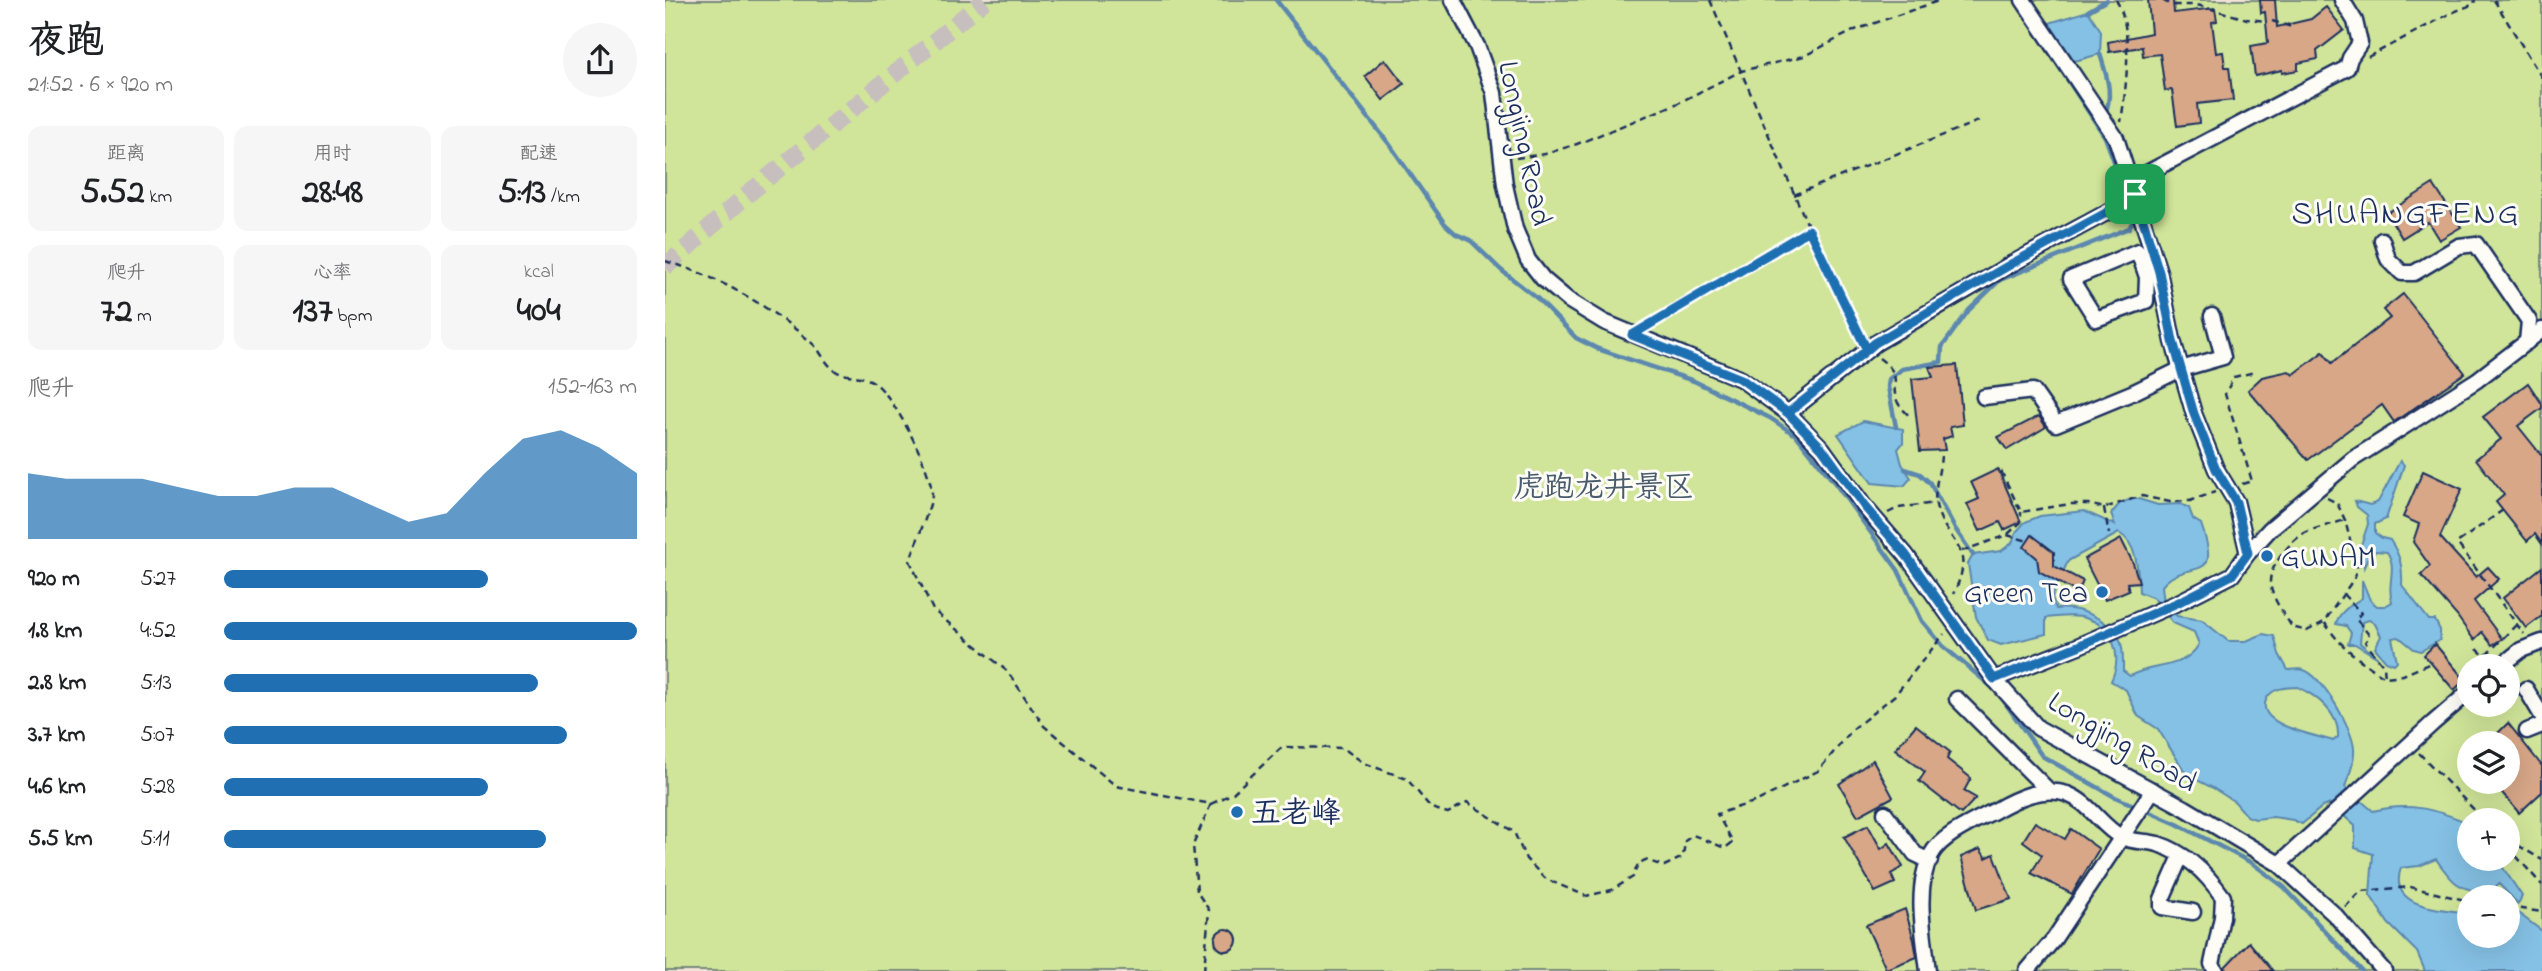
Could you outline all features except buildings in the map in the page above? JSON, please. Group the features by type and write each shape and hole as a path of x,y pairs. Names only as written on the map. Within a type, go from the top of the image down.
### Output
{"street":[{"name":"Longjing Road","path":"1453,0 1477,47 1494,93 1514,229 1528,260 1543,279 1568,300 1604,322 1741,379 1788,413 1822,448 1906,555 1994,679 2038,728 2153,790 2279,864 2336,916 2384,971"},
{"path":"2023,0 2116,138 2194,414 2216,469 2236,502 2248,553"},
{"path":"1788,413 1875,343 2347,68 2360,43 2355,21 2342,0"},
{"path":"2382,240 2388,259 2402,273 2414,273 2459,246 2476,244 2529,321 2527,342"},
{"path":"2138,251 2153,274 2146,301 2096,319 2071,279 2138,251"},
{"path":"1983,397 2033,391 2056,424 2134,392 2181,369 2224,357 2212,316"},
{"path":"1994,679 2046,660 2179,602 2232,575 2270,529 2353,460 2477,380 2542,330"},
{"path":"2516,654 2537,644"},
{"path":"2526,689 2542,716"},
{"path":"1957,699 2048,790"},
{"path":"2279,864 2457,702"},
{"path":"2527,731 2542,725"},
{"path":"1929,971 1921,921 1922,898 1931,854 1951,834 2014,800 2048,790 2077,800 2122,837 2159,845 2202,871 2223,897 2212,964 2215,971"},
{"path":"2027,971 2054,939 2153,790"},
{"path":"1885,813 1915,854 1930,860"},
{"path":"2181,856 2162,900 2162,907 2193,912"}],"path":[{"path":"1710,0 1809,230 1867,350 1892,369 1896,378 1897,401 1909,416"},
{"path":"1502,160 1545,154 1577,145 1676,104 1741,71 1804,56 1855,30 1941,0"},
{"path":"2116,0 2124,20 2127,83 2116,138"},
{"path":"2162,0 2171,5 2197,5 2246,19 2266,21"},
{"path":"2347,68 2451,13 2474,4 2475,0"},
{"path":"2494,0 2542,78"},
{"path":"2272,21 2292,27"},
{"path":"1794,195 1981,120"},
{"path":"1632,335 1809,230"},
{"path":"665,261 704,275 778,315 815,345 832,369 840,374 860,375 877,384 894,404 922,458 932,495 910,561 933,610 1008,672 1044,726 1116,786 1211,804 1233,793 1282,747 1343,748 1364,763 1407,779 1431,808 1448,813 1467,802 1514,832 1526,859 1546,879 1586,896 1612,890 1633,877 1638,864 1645,860 1664,866 1683,857 1685,841 1693,835 1725,848 1733,842 1717,814 1757,801 1818,771 1853,729 1895,695 1946,632"},
{"path":"2021,512 2070,504 2088,504 2104,508 2142,496 2170,502 2190,501 2252,481 2225,394 2234,377 2255,372"},
{"path":"1941,456 1935,503 1940,517 1961,551 1962,569 1958,585 1944,611"},
{"path":"1961,551 2007,535 2021,522 2021,512 2001,471"},
{"path":"2324,497 2337,503 2346,520 2357,567 2355,577 2325,622 2307,631 2292,627 2274,595 2270,583 2272,568 2295,538 2311,530 2346,520"},
{"path":"1876,519 1898,508 1935,503"},
{"path":"2104,508 2109,534"},
{"path":"2503,510 2457,543 2517,624 2537,644"},
{"path":"2007,535 2028,541"},
{"path":"2343,594 2361,613 2355,620 2369,636 2365,642 2384,666 2385,677"},
{"path":"2325,622 2332,635 2348,650 2385,677 2403,675 2431,663"},
{"path":"2477,649 2485,656 2517,624"},
{"path":"2409,744 2472,808"},
{"path":"1204,971 1209,910 1197,892 1193,845 1211,804"},
{"path":"2520,846 2542,860"},
{"path":"2520,860 2542,885"},
{"path":"2336,916 2361,891 2410,887 2457,898"},
{"path":"2520,909 2542,912"}],"green space":[{"name":"虎跑龙井景区","path":"665,0 2542,0 2542,971 665,971"}],"water":[{"path":"2088,11 2101,31 2100,54 2071,62 2046,24"},
{"path":"1863,421 1903,429 1903,443 1898,449 1902,464 1911,478 1904,486 1872,483 1838,434"},
{"path":"2400,461 2404,465 2386,519 2375,524 2375,533 2390,540 2400,561 2402,585 2429,620 2435,620 2440,630 2440,640 2421,651 2399,637 2392,638 2397,661 2394,664 2386,661 2375,648 2381,636 2375,624 2369,620 2362,622 2360,643 2378,658 2355,644 2348,644 2351,633 2346,626 2336,624 2343,612 2362,598 2362,580 2370,600 2377,606 2392,602 2392,564 2387,552 2376,551 2368,557 2364,567 2361,545 2368,524 2367,515 2357,507 2355,501 2370,505 2378,502"},
{"path":"2135,498 2158,505 2181,504 2189,508 2193,519 2201,524 2208,556 2205,564 2199,568 2172,577 2162,586 2164,603 2177,616 2202,620 2228,641 2246,641 2263,634 2274,636 2279,654 2288,670 2302,669 2312,675 2320,682 2343,717 2354,749 2353,764 2345,787 2373,811 2399,807 2422,808 2457,819 2457,871 2505,871 2515,885 2459,885 2436,859 2419,866 2401,868 2399,882 2402,892 2420,904 2457,911 2457,948 2520,948 2520,914 2542,931 2542,971 2425,971 2417,952 2388,923 2370,895 2373,854 2355,848 2355,826 2331,804 2322,807 2302,824 2273,817 2255,819 2247,816 2235,802 2187,775 2158,729 2138,716 2126,690 2111,681 2115,671 2116,652 2109,635 2095,622 2076,616 2046,618 2046,634 2001,645 1988,640 1976,617 1968,564 1973,555 2001,551 2012,543 2016,532 2025,522 2040,516 2084,511 2115,525 2111,514 2120,503","holes":["2119,533 2133,551 2139,592 2154,598 2173,623 2194,632 2199,644 2193,653 2177,662 2130,676 2123,671 2122,646 2114,631 2091,615 2073,609 2056,609 2052,597 2068,561","2298,687 2313,695 2326,707 2335,721 2338,737 2333,741 2277,722 2265,707 2270,694 2281,689"]}],"waterway":[{"path":"1276,0 1390,145 1445,224 1456,234 1470,240 1501,270 1538,299 1576,338 1598,349 1694,381 1770,418 1797,436 1898,570 1922,621 1943,646 1993,688"},
{"path":"2088,11 2107,0"},
{"path":"2025,15 2105,137 2128,199"},
{"path":"2100,54 2109,93 2104,117"},
{"path":"1896,427 1888,387 1889,379 1902,369 1941,362 1942,347 1969,310 2000,280 2129,228 2133,221 2132,210"},
{"path":"1905,469 1920,474 1930,483 1973,555"},
{"path":"1999,694 2042,756 2115,797 2177,824 2252,863 2284,887 2362,971"}],"tunnel":[{"path":"665,267 749,193 985,0"}],"place":[{"name":"GUNAM","path":"2267,556"},
{"name":"Green Tea","path":"2102,592"},
{"name":"五老峰","path":"1237,812"}],"district":[{"name":"SHUANGFENG","path":"2406,211"}],"route":[{"path":"2135,194 2130,200 2013,263 1875,343 1867,350 1810,397 1788,413 1741,379 1632,335 1809,230 1867,350 1788,413 1822,448 1864,506 1906,555 1994,679 2014,673 2179,602 2232,575 2248,553 2236,502 2216,469 2194,414 2173,341 2159,272 2135,194"}]}
